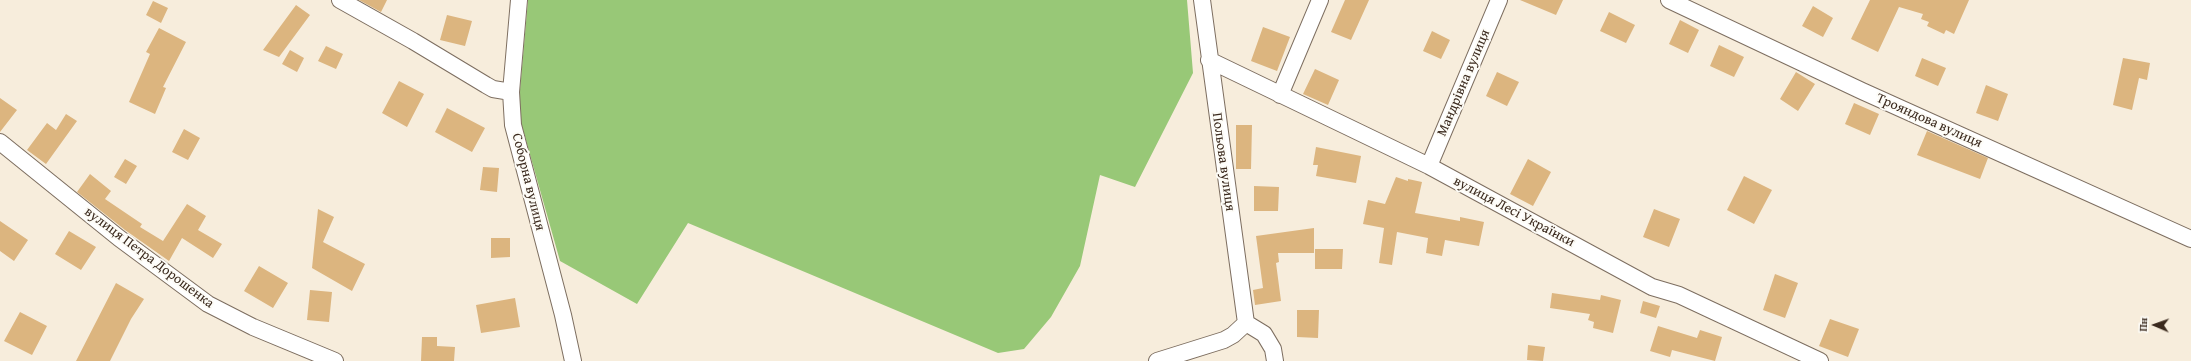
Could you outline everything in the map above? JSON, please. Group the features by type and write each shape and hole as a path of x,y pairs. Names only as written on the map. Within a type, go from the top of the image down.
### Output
{"street":[{"path":"340,0 413,41 493,89 511,92"},
{"name":"Соборна вулиця","path":"519,0 511,92 511,110 517,143 563,315 573,361"},
{"name":"Польова вулиця","path":"1202,0 1246,323"},
{"path":"1280,95 1320,0"},
{"name":"Мандрівна вулиця","path":"1429,166 1499,0"},
{"name":"Трояндова вулиця","path":"1669,0 1862,91 2191,239"},
{"name":"вулиця Лесі Українки","path":"1209,60 1429,166 1652,287 1679,295 1819,361"},
{"name":"вулиця Петра Дорошенка","path":"0,142 119,238 208,304 253,328 335,361"},
{"path":"1157,361 1224,340 1234,334 1246,323 1264,334 1273,349 1274,361"}],"green space":[{"path":"528,0 1187,0 1193,73 1135,187 1100,175 1080,266 1051,317 1024,349 998,353 688,223 637,304 560,261 518,112"}],"building":[{"path":"359,0 387,0 381,12"},
{"path":"1345,0 1369,0 1351,40 1331,32"},
{"path":"1520,0 1563,0 1556,15"},
{"path":"1870,0 1969,0 1954,34 1946,30 1944,34 1927,26 1929,22 1921,19 1923,14 1899,7 1878,52 1851,39"},
{"path":"153,1 168,8 161,23 146,15"},
{"path":"296,5 310,15 279,57 263,50"},
{"path":"1813,6 1833,18 1823,37 1802,26"},
{"path":"1609,12 1635,25 1626,43 1600,31"},
{"path":"447,15 472,21 465,46 440,40"},
{"path":"1680,20 1699,30 1688,53 1669,44"},
{"path":"1263,27 1290,37 1277,71 1251,61"},
{"path":"159,28 186,42 163,87 166,88 155,114 129,102 150,54 146,52"},
{"path":"1432,31 1450,40 1441,59 1423,51"},
{"path":"1719,45 1744,57 1734,77 1710,66"},
{"path":"326,46 343,54 336,69 318,61"},
{"path":"290,50 304,58 297,72 282,64"},
{"path":"1922,58 1946,68 1938,86 1915,76"},
{"path":"2123,58 2150,63 2147,80 2139,78 2132,110 2113,105"},
{"path":"1315,69 1339,80 1328,105 1303,94"},
{"path":"1497,72 1519,82 1507,106 1486,96"},
{"path":"1796,72 1815,84 1798,111 1780,99"},
{"path":"399,81 424,94 407,127 382,113"},
{"path":"1986,85 2008,94 1998,121 1976,113"},
{"path":"0,98 17,110 0,132"},
{"path":"1854,103 1879,114 1870,135 1845,124"},
{"path":"447,108 485,128 472,152 435,132"},
{"path":"66,114 77,121 46,164 27,150 47,123 56,130"},
{"path":"1236,125 1252,125 1251,169 1236,169"},
{"path":"184,129 200,138 188,160 172,152"},
{"path":"1927,131 1988,158 1980,179 1917,155"},
{"path":"1316,147 1361,156 1356,183 1316,176 1318,165 1313,165"},
{"path":"125,159 137,166 126,184 114,177"},
{"path":"1528,159 1551,172 1533,206 1510,194"},
{"path":"483,167 499,168 497,192 480,190"},
{"path":"90,174 111,191 105,199 142,224 140,227 163,241 187,204 206,216 198,230 222,244 213,258 182,238 169,261 125,230 77,192"},
{"path":"1744,176 1772,190 1754,224 1727,210"},
{"path":"1396,177 1408,181 1408,179 1422,182 1415,213 1460,221 1460,217 1484,222 1479,246 1445,240 1442,256 1426,253 1428,238 1397,232 1392,265 1379,263 1384,228 1363,224 1368,200 1385,204"},
{"path":"1254,186 1279,187 1278,211 1254,211"},
{"path":"318,209 334,217 323,242 365,264 352,291 312,268"},
{"path":"1654,209 1680,219 1669,247 1643,237"},
{"path":"0,221 28,240 14,261 0,251"},
{"path":"1314,228 1314,253 1278,253 1279,262 1276,263 1281,301 1255,305 1253,290 1263,288 1256,236"},
{"path":"69,231 96,247 81,270 55,254"},
{"path":"491,238 510,238 510,257 491,258"},
{"path":"1315,249 1343,249 1342,269 1315,269"},
{"path":"259,266 288,283 273,308 244,291"},
{"path":"1775,274 1798,283 1785,318 1763,310"},
{"path":"116,283 144,299 131,319 110,361 76,361"},
{"path":"310,290 332,292 329,322 307,320"},
{"path":"1552,293 1600,300 1601,295 1621,300 1613,333 1593,328 1594,322 1588,320 1590,314 1550,308"},
{"path":"515,298 520,327 481,333 476,305"},
{"path":"1643,301 1660,306 1656,318 1640,313"},
{"path":"1297,310 1319,310 1318,338 1297,337"},
{"path":"20,312 47,326 32,355 4,341"},
{"path":"1830,319 1859,329 1848,357 1819,346"},
{"path":"1658,326 1697,338 1700,330 1722,337 1715,361 1672,350 1670,357 1650,351"},
{"path":"422,337 437,337 437,346 455,347 454,361 421,361"},
{"path":"1528,345 1545,347 1543,361 1527,360"}]}
